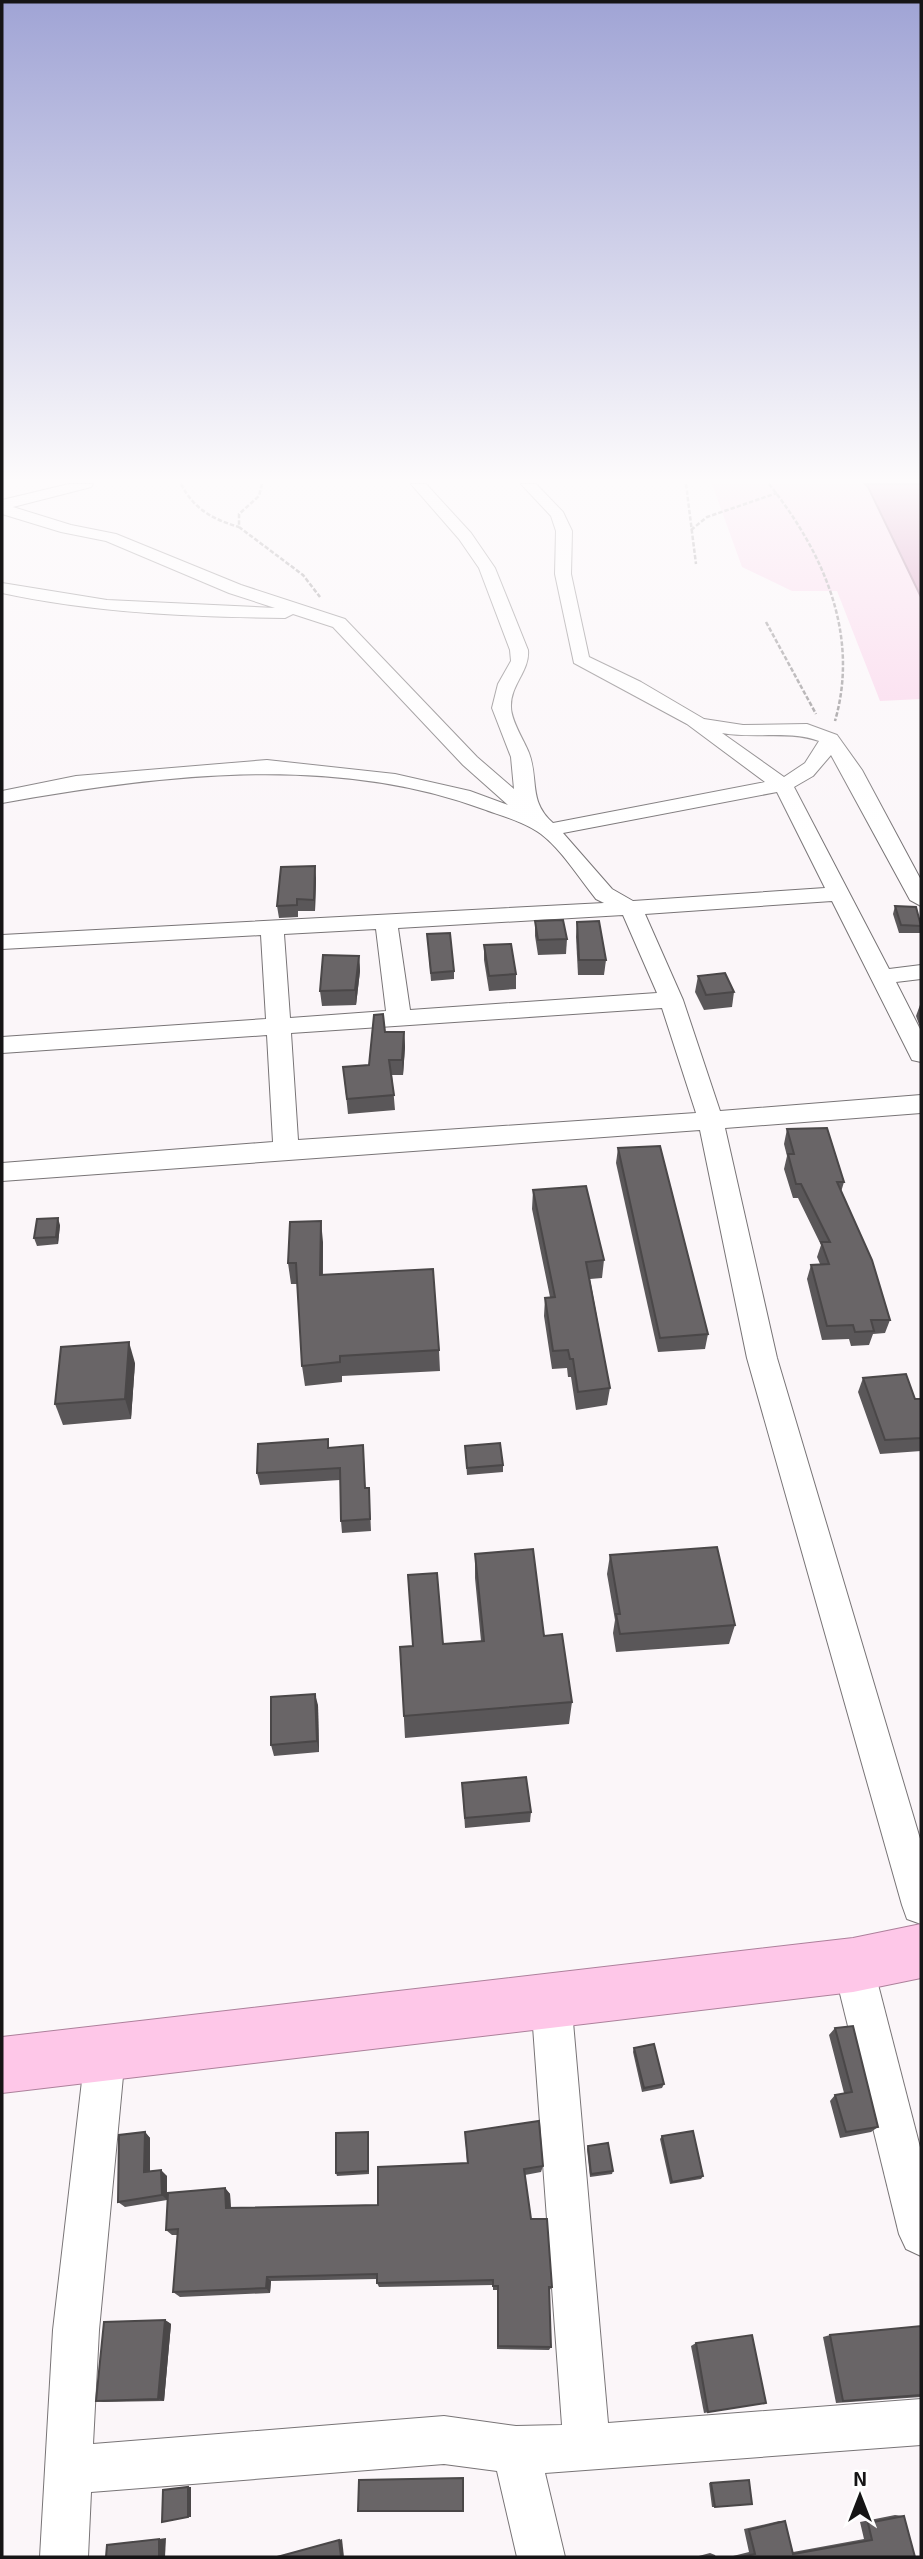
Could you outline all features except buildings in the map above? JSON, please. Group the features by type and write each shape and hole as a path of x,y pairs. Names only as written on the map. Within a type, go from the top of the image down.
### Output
{"highway":[{"path":"2,2065 853,1965 921,1951"}],"street":[{"path":"111,603 322,616"},
{"path":"281,603 339,624 470,761 533,813 604,894 632,910 671,1000 711,1121 762,1358 921,1905"},
{"path":"501,603 519,650 520,662 507,684 501,708 521,757 524,792 533,813"},
{"path":"569,603 580,659 587,665 694,719 728,730 807,730 830,739 852,770 921,900"},
{"path":"694,719 747,762 783,785 921,1054"},
{"path":"2,797 76,782 267,766 395,780 422,786 495,806 549,830 783,785 799,778 821,759 830,739"},
{"path":"2,942 386,920 632,910 839,894"},
{"path":"386,920 399,1018"},
{"path":"272,926 286,1149"},
{"path":"882,977 921,972"},
{"path":"2,1045 671,1000"},
{"path":"2,1172 921,1104"},
{"path":"853,1965 921,2234"},
{"path":"551,1999 587,2448"},
{"path":"64,2557 76,2330 105,2054"},
{"path":"70,2470 444,2441 516,2450 587,2448 921,2423"},
{"path":"516,2450 541,2557"}],"path":[{"path":"324,603 339,624"},
{"path":"830,739 844,685 840,621 834,603"},
{"path":"766,622 830,739"}],"shaded area":[{"path":"842,603 921,603 921,699 880,701"}]}
